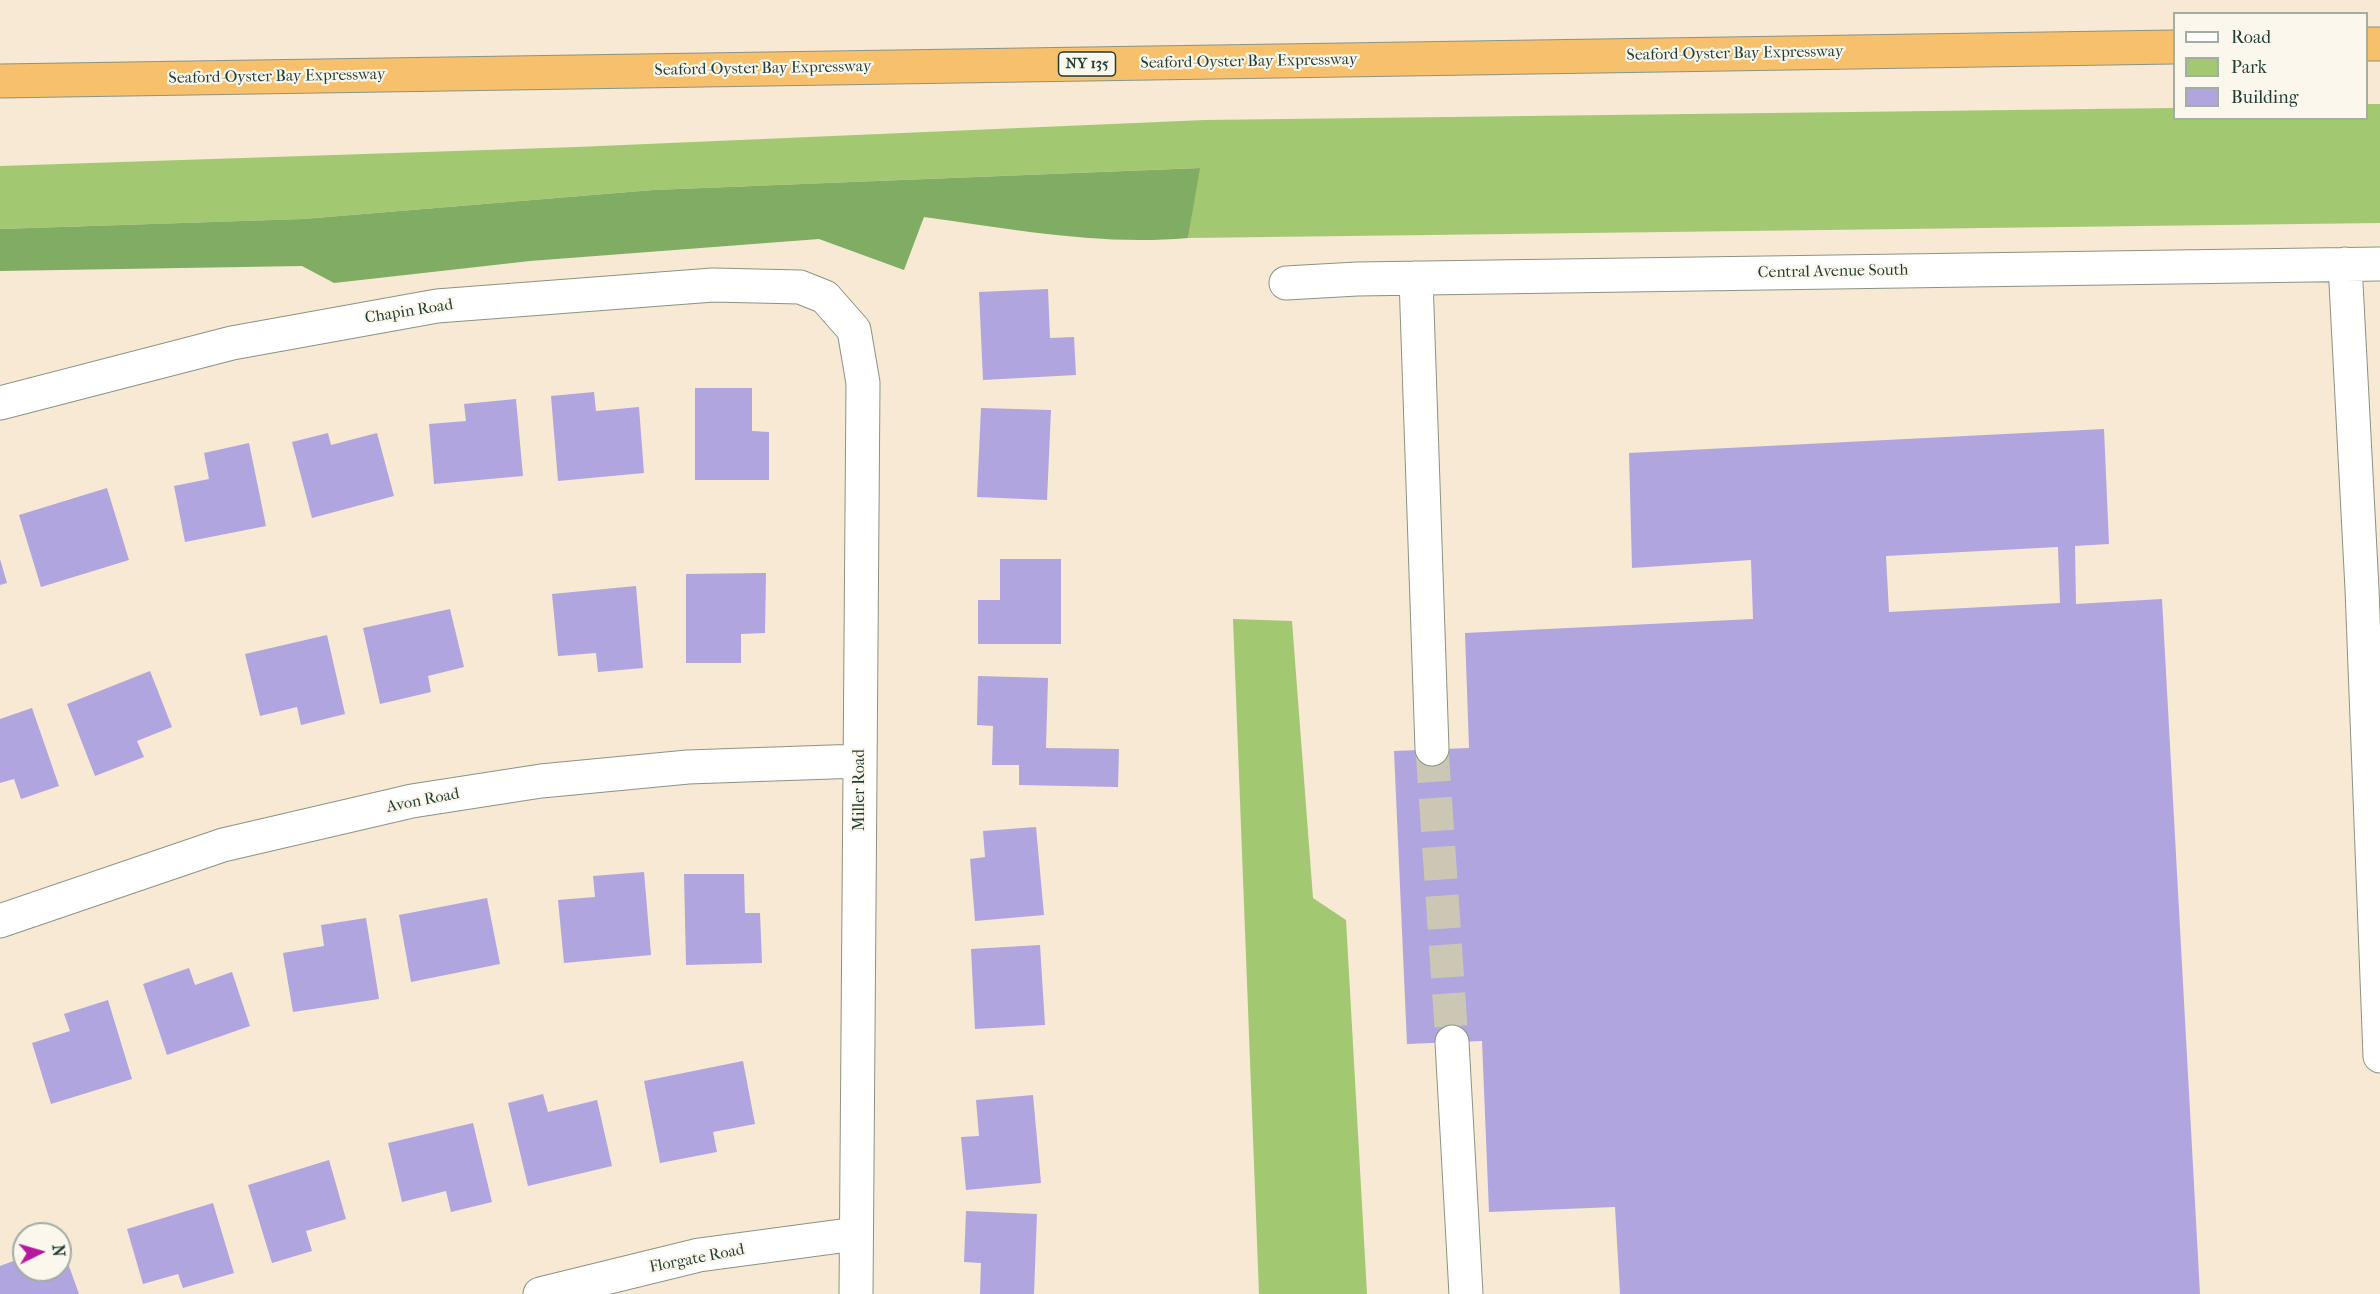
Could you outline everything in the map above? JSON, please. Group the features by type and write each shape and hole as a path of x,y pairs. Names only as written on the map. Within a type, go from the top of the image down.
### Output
{"highway":[{"name":"Seaford-Oyster Bay Expressway","path":"0,81 2173,47"}],"street":[{"path":"2345,264 2362,589 2380,1056"},
{"name":"Central Avenue South","path":"1286,283 1416,278 2380,264"},
{"path":"1416,278 1432,749"},
{"name":"Chapin Road","path":"0,403 232,343 437,306 713,285 800,287 825,297"},
{"name":"Miller Road","path":"825,297 854,330 863,383 856,1294"},
{"name":"Avon Road","path":"0,921 222,845 412,801 541,781 688,767 860,761"},
{"path":"1452,1042 1466,1294"},
{"name":"Florgate Road","path":"540,1294 699,1255 856,1234"}],"green space":[{"path":"2368,104 2380,104 2380,223 1188,238 1199,168 653,190 303,219 0,229 0,166 577,147 1205,120 2173,108 2173,120 2368,120"},
{"path":"1200,168 1188,238 1121,240 1088,238 924,217 904,270 819,239 530,261 334,283 302,266 0,271 0,229 303,219 653,190"},
{"path":"1233,619 1292,621 1313,898 1346,920 1367,1294 1259,1294"}],"building":[{"path":"1048,289 1050,338 1074,337 1076,375 983,380 979,292"},
{"path":"695,388 752,388 752,431 769,432 769,480 695,480"},
{"path":"594,392 596,411 639,407 644,473 558,481 551,396"},
{"path":"516,399 523,476 434,484 429,424 466,421 464,404"},
{"path":"981,408 1051,410 1047,500 977,497"},
{"path":"2104,429 2109,544 2075,546 2076,604 2162,599 2200,1294 1620,1294 1615,1207 1489,1212 1482,1041 1407,1044 1394,751 1469,748 1465,633 1753,619 1751,560 1632,568 1629,453","holes":["2058,547 2060,603 1889,612 1886,556"]},
{"path":"328,433 331,445 377,433 394,496 312,518 292,442"},
{"path":"249,443 266,526 185,542 174,486 209,479 204,453"},
{"path":"107,488 129,560 41,587 19,515"},
{"path":"0,559 7,583 0,585"},
{"path":"1000,559 1061,559 1061,644 978,644 978,600 1000,600"},
{"path":"766,573 765,633 741,634 741,663 686,663 686,574"},
{"path":"636,586 643,668 598,672 596,653 558,656 552,594"},
{"path":"450,609 464,667 428,676 431,692 380,704 363,628"},
{"path":"327,635 345,714 301,725 297,707 260,716 245,654"},
{"path":"150,671 172,727 137,741 144,757 95,776 67,704"},
{"path":"978,676 1048,678 1046,748 1119,749 1118,787 1019,785 1019,765 992,765 993,726 977,725"},
{"path":"32,708 59,786 21,799 14,779 0,783 0,719"},
{"path":"1036,827 1044,915 975,921 970,859 985,857 983,831"},
{"path":"644,872 651,955 564,963 558,900 595,897 593,876"},
{"path":"684,874 744,874 745,913 760,913 762,963 686,965"},
{"path":"487,898 500,964 411,982 399,915"},
{"path":"366,918 379,999 293,1012 283,953 324,946 321,925"},
{"path":"1040,945 1045,1025 975,1029 971,949"},
{"path":"189,968 195,985 232,972 250,1026 167,1055 143,984"},
{"path":"108,1000 132,1079 51,1104 32,1043 70,1031 64,1014"},
{"path":"743,1061 755,1124 713,1132 717,1152 660,1163 644,1081"},
{"path":"543,1094 548,1112 597,1100 612,1166 528,1186 508,1103"},
{"path":"1033,1095 1041,1183 966,1190 961,1137 979,1136 976,1100"},
{"path":"473,1123 492,1202 451,1212 446,1191 402,1202 388,1143"},
{"path":"329,1160 346,1219 306,1231 312,1251 272,1263 248,1185"},
{"path":"213,1203 234,1273 183,1288 178,1274 143,1284 127,1229"},
{"path":"966,1211 1037,1214 1034,1294 980,1294 981,1263 964,1262"},
{"path":"12,1262 12,1282 72,1282 72,1274 79,1294 0,1294 0,1266"}],"tunnel":[{"path":"1432,749 1452,1042"}]}
